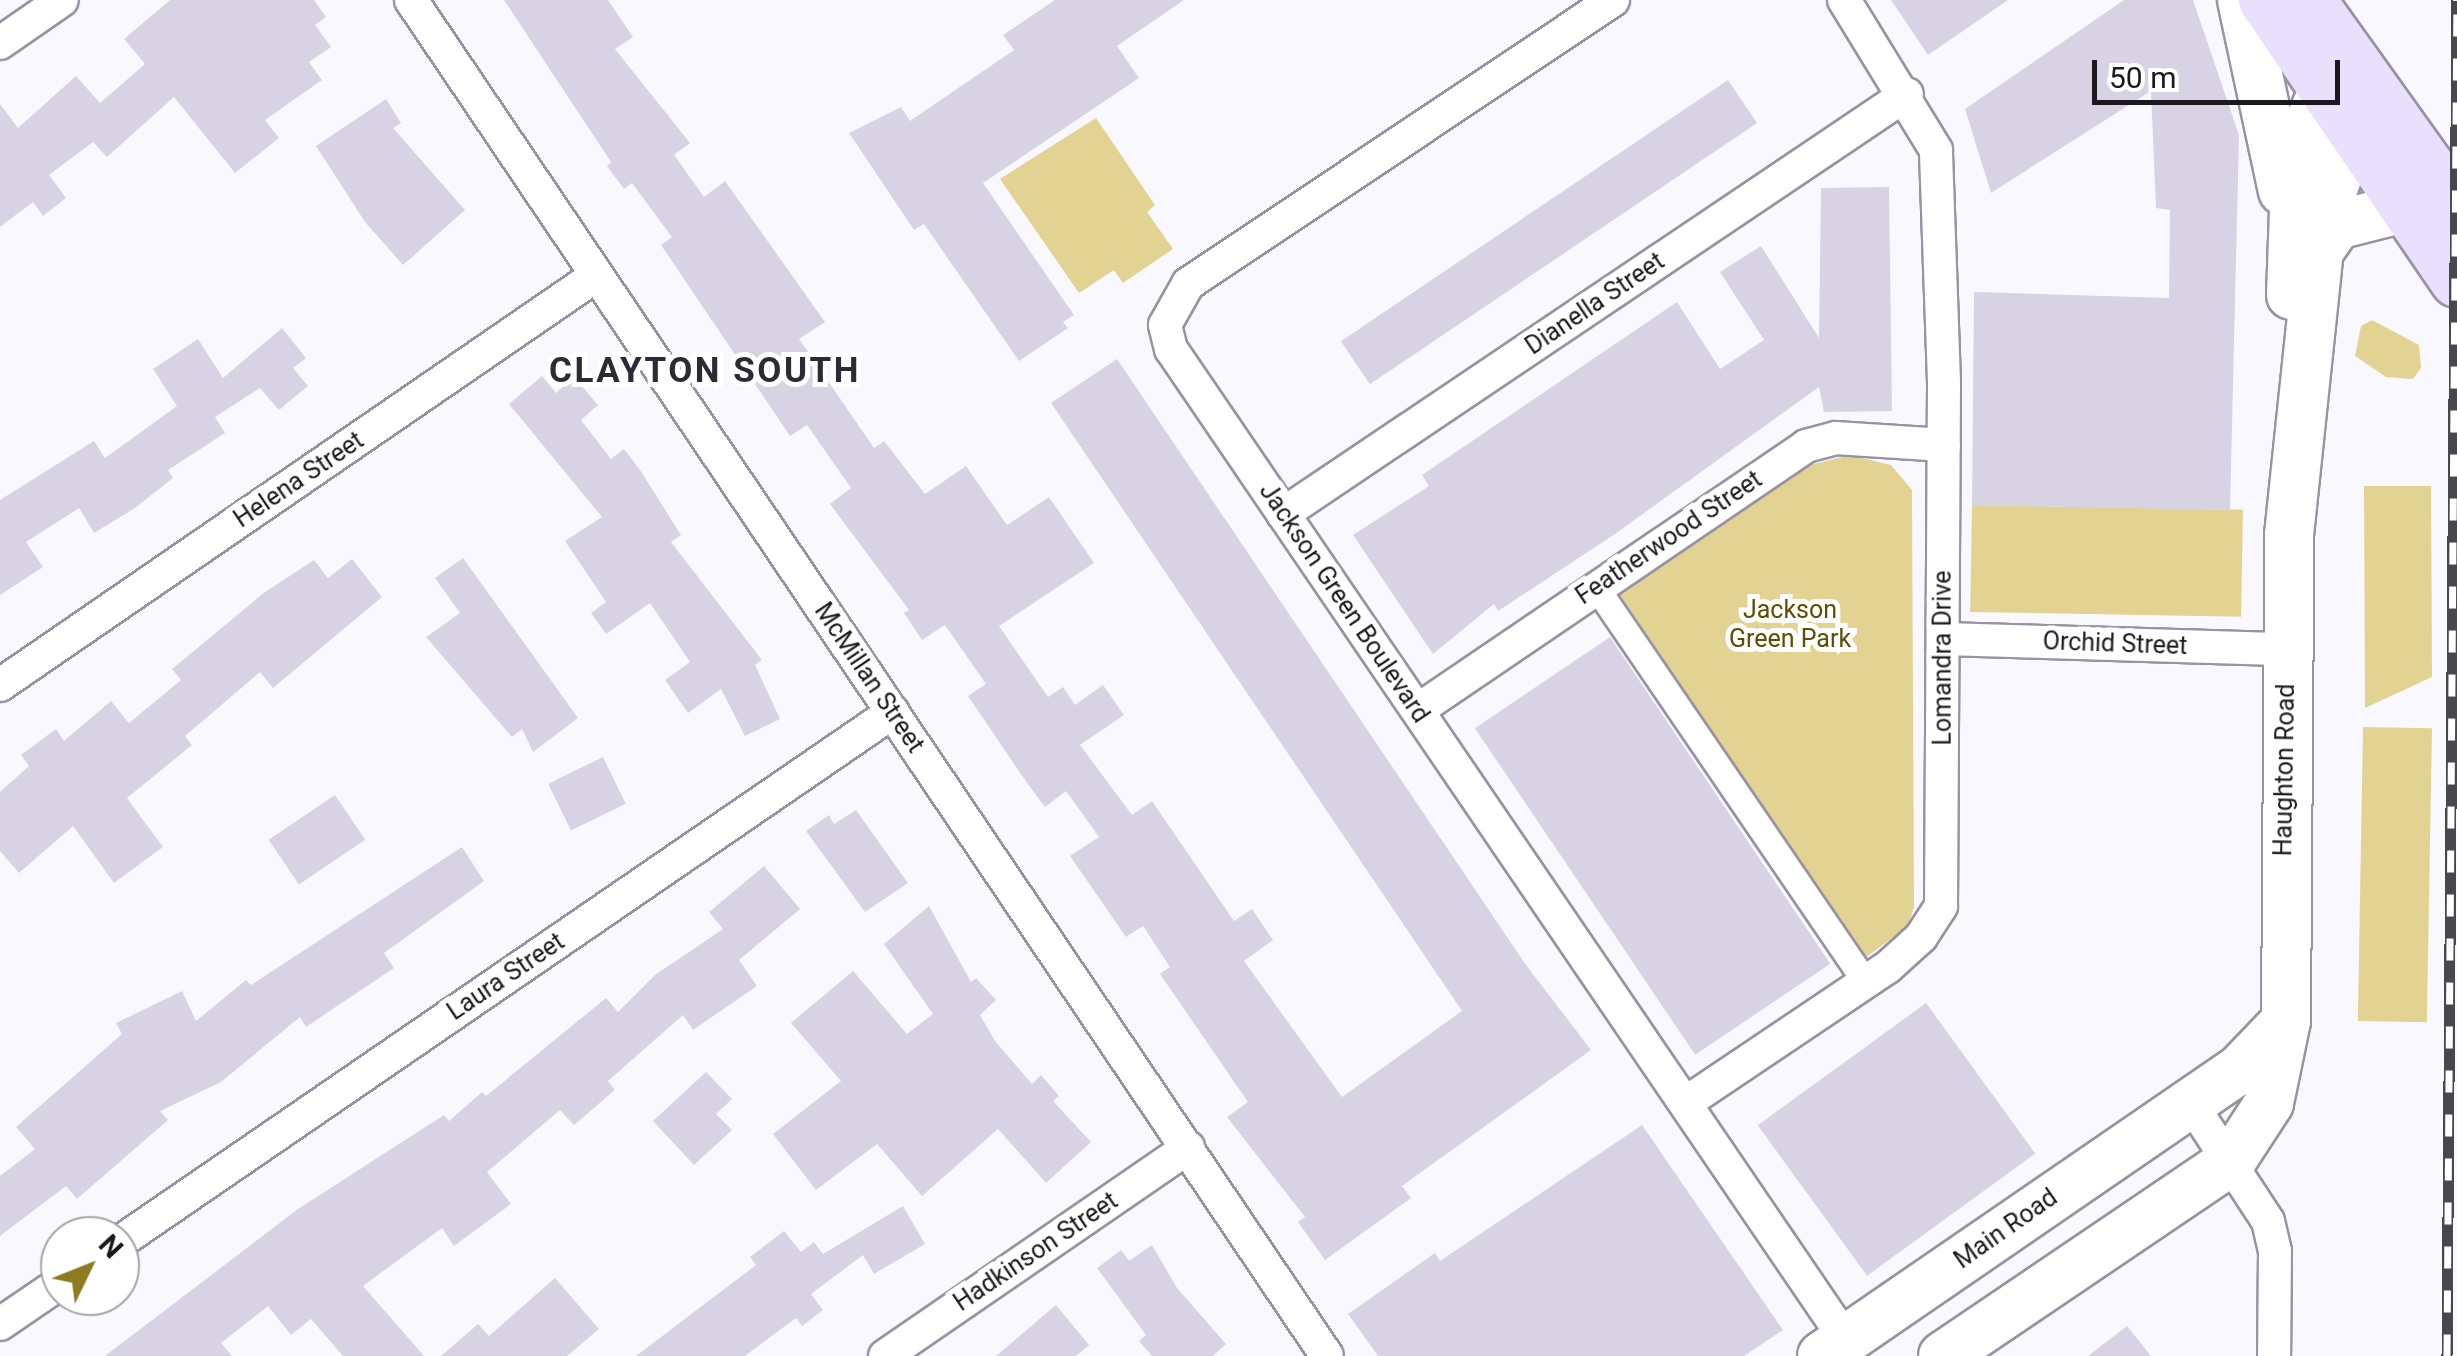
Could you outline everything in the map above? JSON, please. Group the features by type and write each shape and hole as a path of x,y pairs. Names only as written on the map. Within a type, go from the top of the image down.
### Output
{"main road":[{"path":"2242,0 2305,240 2338,225 2404,208"},
{"path":"2265,0 2457,207"},
{"path":"2309,0 2404,208 2457,280"},
{"name":"Haughton Road","path":"2232,1160 2269,1103 2286,1021 2287,649 2305,240 2353,96"},
{"path":"2190,1102 2256,1057 2286,1021"},
{"name":"Main Road","path":"1834,1348 2190,1102"},
{"path":"1943,1356 2232,1160"}],"street":[{"path":"0,43 62,0"},
{"name":"McMillan Street","path":"411,0 1327,1356"},
{"name":"Jackson Green Boulevard","path":"1612,0 1188,284 1172,302 1165,325 1171,350 1687,1102 1834,1348"},
{"name":"Lomandra Drive","path":"1687,1102 1865,982 1921,937 1941,906 1944,445 1936,150 1907,94 1844,0"},
{"name":"Dianella Street","path":"1283,514 1907,94"},
{"name":"Helena Street","path":"0,685 597,275"},
{"name":"Featherwood Street","path":"1418,710 1806,446 1836,438 1944,445"},
{"path":"1596,587 1865,982"},
{"name":"Orchid Street","path":"1944,639 2287,649"},
{"name":"Laura Street","path":"140,1228 893,712"},
{"path":"2190,1102 2258,1200 2275,1251 2274,1356"},
{"name":"Hadkinson Street","path":"885,1356 1188,1148"},
{"path":"0,1324 40,1297"}],"green space":[{"path":"1096,118 1155,205 1147,212 1173,249 1123,283 1114,270 1079,293 1000,179"},
{"path":"2372,320 2419,345 2421,368 2413,379 2386,377 2355,356 2361,326"},
{"name":"Jackson Green Park","path":"1850,455 1891,465 1912,490 1914,907 1908,926 1865,958 1618,592 1802,467"},
{"path":"2364,486 2431,486 2432,677 2365,708"},
{"path":"1972,505 2243,510 2241,617 1970,612"},
{"path":"2363,727 2432,728 2427,1022 2358,1021"}],"building":[{"path":"170,0 314,0 326,17 315,25 331,47 309,62 322,80 265,120 279,138 235,173 174,97 107,157 93,142 49,175 66,198 43,216 33,202 0,227 0,104 18,128 76,76 100,103 145,64 124,39"},
{"path":"504,0 608,0 633,37 615,49 690,143 674,155 704,197 725,181 825,322 799,339 874,448 884,441 925,494 966,466 1007,525 1049,497 1094,563 999,626 1048,697 1063,687 1075,705 1103,685 1124,715 1080,745 1132,815 1152,801 1234,921 1252,909 1273,940 1244,961 1342,1097 1462,1011 1051,403 1117,359 1526,965 1591,1050 1402,1186 1411,1198 1325,1260 1298,1222 1305,1217 1227,1117 1248,1102 1160,974 1170,967 1143,926 1126,937 1070,856 1099,837 1066,791 1045,807 1027,783 968,696 986,684 945,625 922,640 904,613 909,610 830,504 851,488 807,425 790,436 661,245 672,237 632,183 624,189 607,166 611,162"},
{"path":"1055,0 1184,0 1117,46 1139,78 983,183 1074,315 1063,322 1068,328 1019,361 924,224 914,230 849,133 901,107 910,121 1014,50 1003,35"},
{"path":"1891,0 2008,0 1928,55"},
{"path":"2124,0 2193,0 2239,135 2230,510 1972,505 1974,292 2169,298 2170,210 2156,208 2151,91 1991,193 1965,109"},
{"path":"1728,80 1757,123 1370,384 1341,341"},
{"path":"386,99 401,123 393,128 465,210 403,265 365,222 316,146"},
{"path":"1889,187 1892,411 1824,412 1819,387 1615,534 1498,611 1494,604 1433,654 1353,535 1429,486 1422,475 1677,302 1720,369 1764,340 1720,272 1761,246 1819,338 1821,188"},
{"path":"282,328 306,358 293,368 308,386 279,410 260,388 215,417 225,433 168,470 173,478 94,533 79,508 26,542 43,567 0,595 0,500 94,441 105,458 177,406 153,369 198,339 223,378"},
{"path":"542,376 556,393 574,377 598,405 581,420 611,459 624,449 640,470 681,535 671,542 762,660 755,665 780,719 745,736 721,689 688,713 665,680 690,662 650,603 606,634 591,613 606,602 565,541 602,517 509,404"},
{"path":"463,558 578,718 533,752 522,729 512,737 426,637 460,613 435,578"},
{"path":"352,559 382,597 273,688 260,672 185,736 192,745 127,798 163,847 114,883 73,826 19,873 0,851 0,792 29,766 21,755 56,729 64,741 111,701 129,723 181,680 172,669 265,592 314,560 328,578"},
{"path":"1610,637 1830,964 1695,1055 1475,728"},
{"path":"603,757 626,804 571,830 548,784"},
{"path":"335,795 365,840 299,885 269,840"},
{"path":"856,810 908,883 865,912 806,831 829,815 834,824"},
{"path":"462,847 484,881 384,953 394,968 306,1027 300,1017 221,1082 160,1111 168,1120 77,1199 66,1186 0,1236 0,1176 35,1149 16,1127 122,1034 116,1023 182,991 196,1021 246,980 251,985"},
{"path":"764,866 800,909 739,960 757,986 693,1030 683,1015 608,1081 615,1090 574,1125 560,1110 487,1172 511,1204 454,1246 442,1228 363,1286 424,1356 343,1356 311,1319 291,1335 268,1306 221,1343 232,1356 105,1356 298,1209 444,1115 449,1121 482,1092 486,1096 606,998 618,1012 655,975 723,929 709,912"},
{"path":"929,906 971,982 976,978 996,1000 980,1015 995,1041 1032,1084 1041,1075 1059,1096 1053,1101 1091,1142 1046,1183 998,1129 922,1196 877,1144 816,1190 773,1134 841,1081 791,1023 853,971 907,1034 933,1014 884,944"},
{"path":"1926,1003 2035,1153 1867,1276 1758,1125"},
{"path":"706,1072 732,1099 716,1114 732,1130 694,1165 653,1121"},
{"path":"1642,1125 1783,1330 1744,1356 1378,1356 1348,1314 1435,1253 1440,1261"},
{"path":"903,1206 925,1244 874,1274 863,1255 811,1294 823,1310 802,1326 796,1318 745,1356 636,1356 756,1265 750,1257 784,1231 801,1252 814,1242 823,1254"},
{"path":"1152,1245 1177,1288 1226,1344 1213,1356 1152,1356 1139,1341 1146,1335 1097,1268 1121,1250 1129,1261"},
{"path":"555,1278 599,1329 567,1356 441,1356 478,1324 489,1336"},
{"path":"1056,1305 1089,1345 1076,1356 996,1356"},
{"path":"2127,1326 2151,1356 2088,1356"}],"railway":[{"path":"2447,1356 2457,0"}],"district":[{"name":"CLAYTON SOUTH","path":"705,371"}]}
